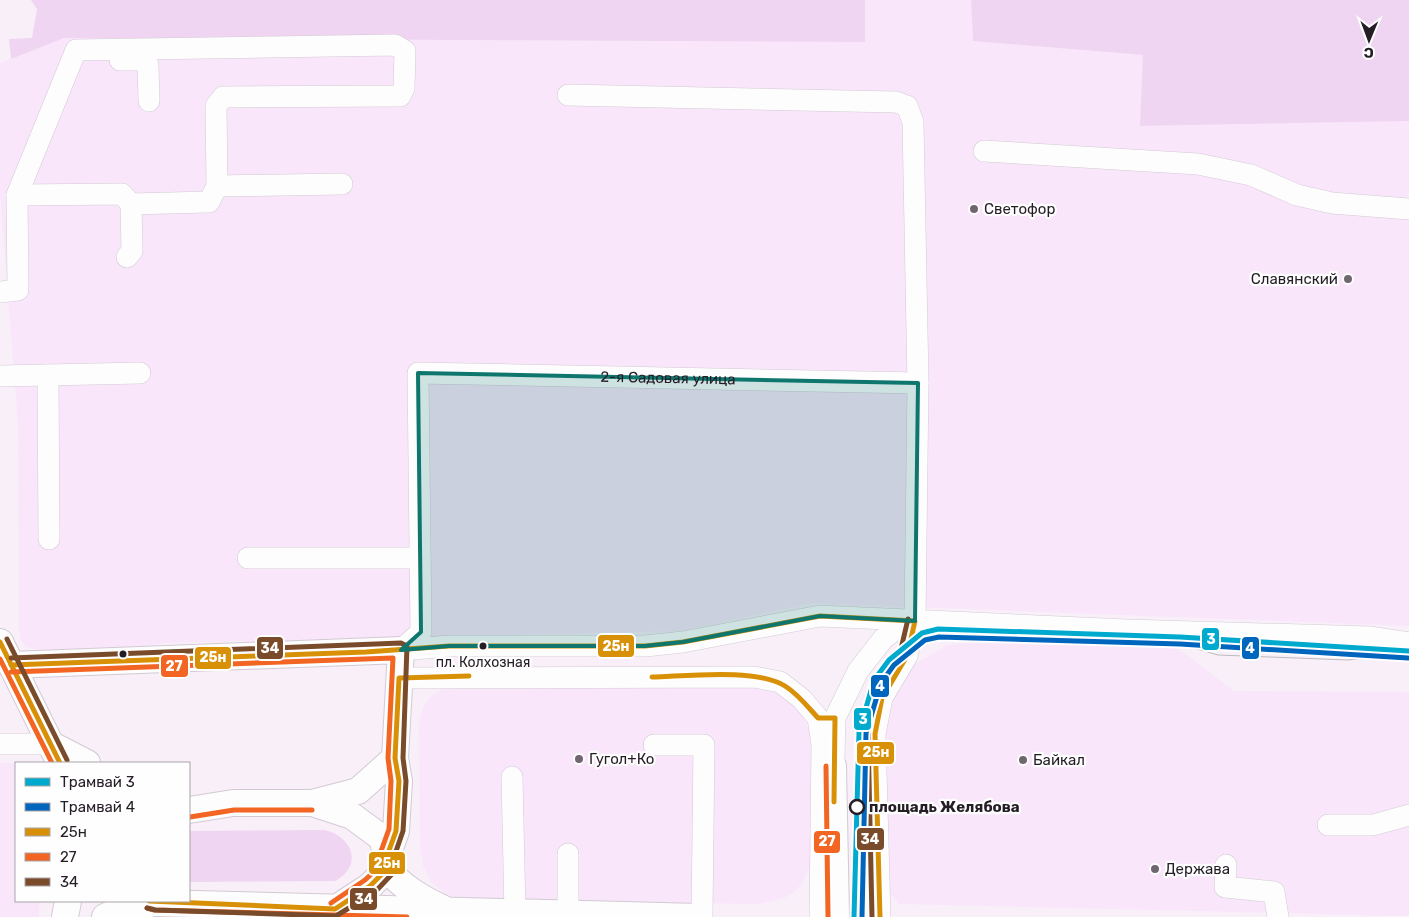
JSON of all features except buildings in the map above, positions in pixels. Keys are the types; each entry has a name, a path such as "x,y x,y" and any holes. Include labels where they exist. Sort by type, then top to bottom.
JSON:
{"main road":[{"path":"0,642 54,757 82,762"},
{"path":"11,665 401,650 395,758 399,781 396,831 387,862 370,886 335,909"},
{"path":"190,800 233,803 312,803 358,791 395,758"},
{"path":"834,766 836,917"},
{"path":"190,810 233,803"},
{"path":"312,803 352,816 382,838 387,862 397,881 412,892 450,911"},
{"path":"62,902 64,917"},
{"path":"64,917 68,902"},
{"path":"105,917 121,909 152,902 268,912 335,909 395,914 450,911 700,917"}],"street":[{"path":"0,292 18,290 17,195 76,50 395,45 405,51 404,88 400,96 223,97 216,106 217,186 210,202 131,204"},
{"path":"72,61 141,60 148,65 149,101"},
{"path":"568,95 896,102 907,106 913,122 918,383 915,621 907,656 882,698 875,734 880,917"},
{"path":"984,151 1198,164 1250,175 1297,195 1332,203 1409,209"},
{"path":"217,186 342,184"},
{"path":"17,195 122,194 131,204 132,251 127,257"},
{"path":"0,376 140,373"},
{"name":"2-я Садовая улица","path":"420,558 418,373 918,383"},
{"path":"48,375 49,539"},
{"path":"248,558 420,558 421,632 401,650"},
{"path":"401,650 449,646 645,646 683,642 820,616 1126,630 1371,637 1409,643"},
{"path":"820,917 822,745 827,718 869,655 883,639 896,629 915,621"},
{"path":"399,678 754,677 780,682 827,718 834,766"},
{"path":"0,744 54,757"},
{"path":"654,744 704,745 700,917"},
{"path":"512,777 515,913"},
{"path":"1328,825 1373,825 1409,815"},
{"path":"568,854 568,914"},
{"path":"1226,865 1225,887 1274,892 1278,917"}],"highlighted area":[{"path":"418,373 918,383 915,621 820,616 683,642 645,646 449,646 401,650 421,632"}],"shaded area":[{"path":"31,0 865,0 865,42 64,38 11,59 9,39 32,38 37,9"},
{"path":"865,0 971,0 973,41 1143,55 1141,126 1409,121 1409,626 811,603 679,631 166,643 111,650 44,651 26,647 21,640 19,630 18,424 0,193 0,63 64,38 865,42"},
{"path":"971,0 1409,0 1409,121 1140,126 1143,55 973,41"},
{"path":"985,641 1175,646 1234,691 1409,692 1409,916 899,904 888,892 884,736 886,716 900,681 915,664 947,645"},
{"path":"750,687 777,693 790,701 802,715 810,730 812,744 813,862 802,883 795,891 784,898 759,904 465,900 446,894 432,883 423,866 420,846 419,724 423,707 431,696 444,688"},
{"path":"0,763 15,763 15,902 39,902 39,917 0,917"},
{"path":"324,830 342,838 351,852 352,859 344,874 335,881 190,882 190,831"}],"tram line":[{"name":"3","path":"854,917 859,732 874,680 889,660 922,633 938,629 1180,637 1409,651"},
{"name":"4","path":"862,917 866,733 881,683 894,665 925,640 939,637 1180,644 1408,658"},
{"path":"1180,644 1218,655 1348,660 1386,655"}],"transit line":[{"name":"25н","path":"11,665 366,652 449,646 645,646 683,642 820,616 915,621 907,656 882,698 875,734 880,917"},
{"name":"34","path":"872,917 868,733 875,695 900,653 908,619"},
{"name":"34","path":"7,639 67,760"},
{"name":"25н","path":"0,642 60,762"},
{"name":"34","path":"11,658 401,643 407,646 403,758 406,781 403,831 394,857 392,874 375,892 336,916 155,910 147,908"},
{"name":"27","path":"11,672 393,658 388,758 391,781 389,829 380,854 380,866 365,880 331,903"},
{"name":"27","path":"0,659 52,762"},
{"name":"25н","path":"652,677 721,674 772,680 790,689 818,718 835,718 834,802"},
{"name":"25н","path":"172,902 335,909 370,886 387,869 387,856 396,831 399,781 395,758 399,678 469,676"},
{"name":"27","path":"826,766 828,917"},
{"name":"27","path":"190,817 234,810 312,810"},
{"name":"27","path":"147,908 155,910 407,917"}],"place":[{"name":"Светофор","path":"974,209"},
{"name":"Славянский","path":"1348,279"},
{"name":"пл. Колхозная","path":"483,646"},
{"name":"Гугол+Ко","path":"579,759"},
{"name":"Байкал","path":"1023,760"},
{"name":"площадь Желябова","path":"857,807"},
{"name":"Держава","path":"1155,869"}]}
